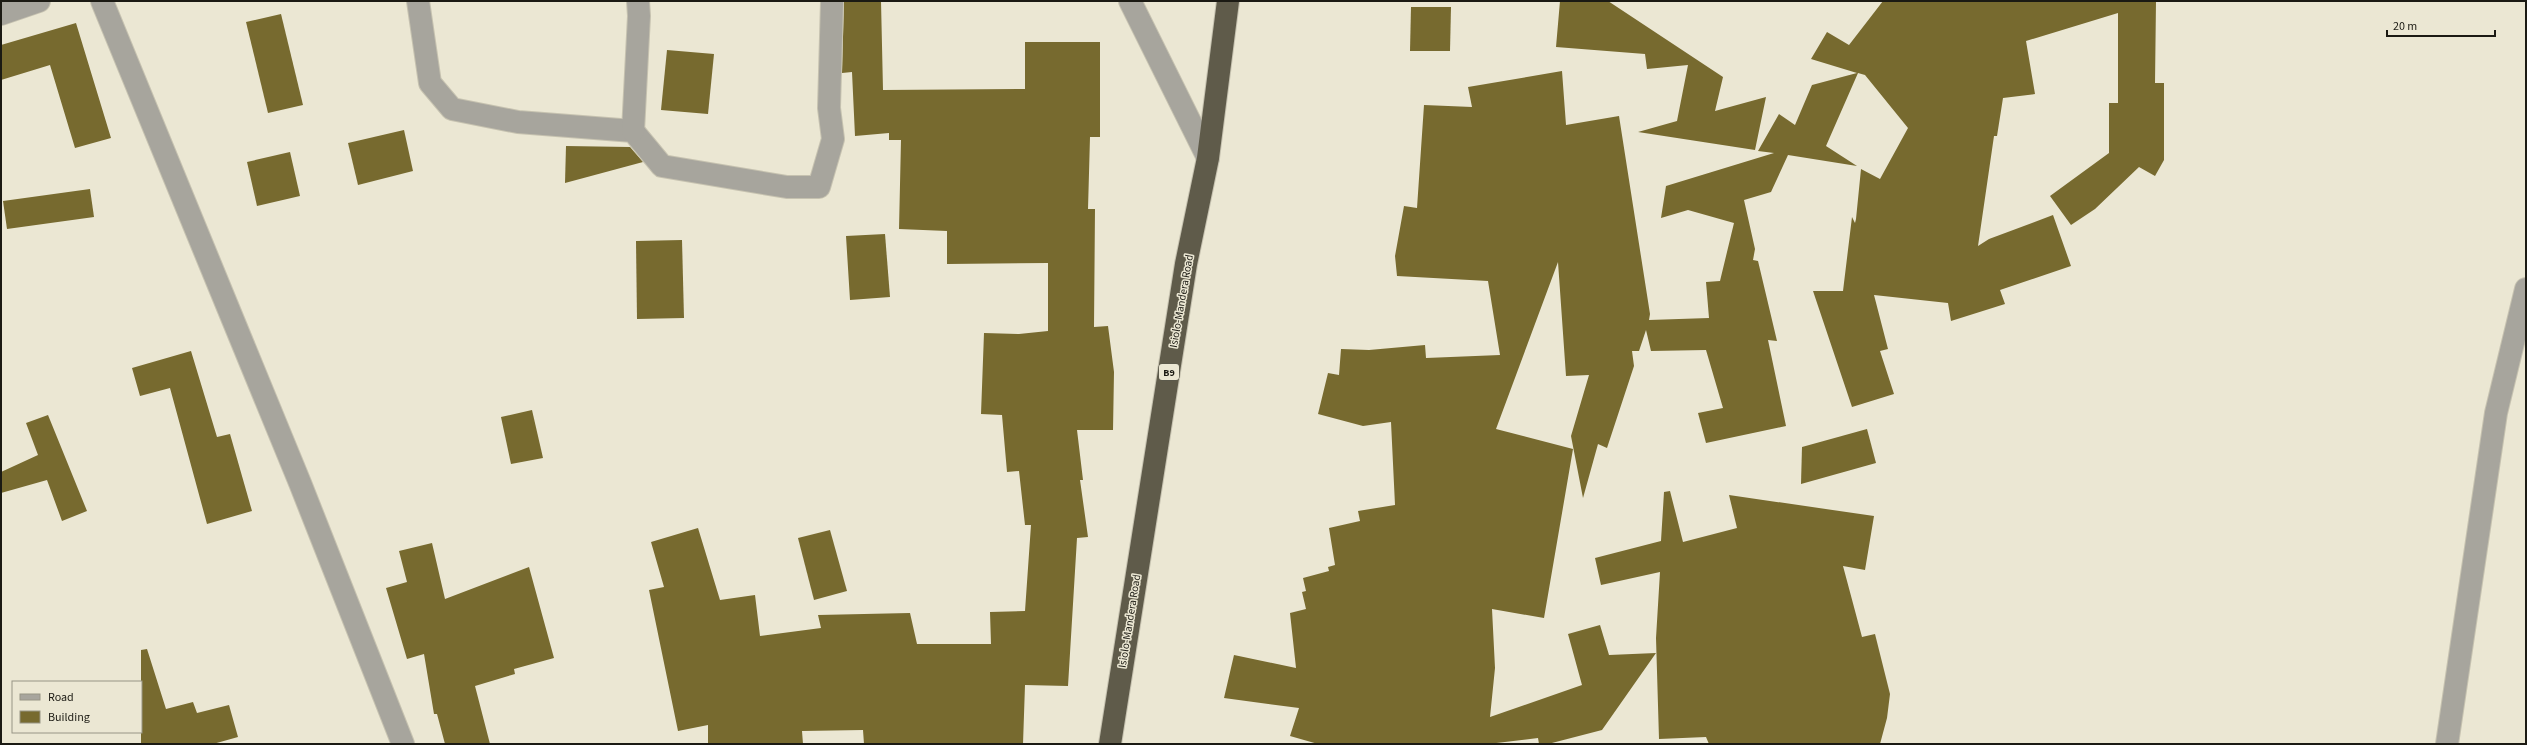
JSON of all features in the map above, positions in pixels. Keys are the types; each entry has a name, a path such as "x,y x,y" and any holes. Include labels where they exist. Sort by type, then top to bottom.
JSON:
{"highway":[{"name":"Isiolo-Mandera Road","path":"1110,744 1186,264 1208,158 1228,1"}],"street":[{"path":"1,14 39,1"},
{"path":"102,1 300,483 404,744"},
{"path":"418,1 430,83 452,109 518,122 633,131"},
{"path":"638,1 639,16 633,131 662,166 787,187 819,187 833,139 829,108 832,1"},
{"path":"1130,1 1208,158"},
{"path":"2447,744 2496,413 2526,289"}],"building":[{"path":"844,1 881,1 883,90 1025,89 1025,42 1100,42 1100,137 1090,137 1088,209 1095,209 1094,327 1108,326 1114,372 1113,430 1077,430 1083,480 1080,480 1088,537 1077,538 1068,686 1025,685 1023,744 864,744 863,730 802,731 803,744 708,744 708,725 678,731 649,590 664,587 651,542 698,528 720,600 755,595 760,636 821,628 818,615 910,613 917,644 991,644 990,612 1025,611 1031,525 1025,525 1019,471 1007,472 1002,415 981,414 984,333 1019,334 1048,331 1048,263 947,264 947,231 899,229 901,140 889,140 889,133 855,136 852,72 842,73"},
{"path":"1560,1 1608,1 1723,77 1715,111 1766,97 1755,150 1638,132 1677,121 1688,65 1647,69 1645,54 1556,47"},
{"path":"1883,1 2156,1 2155,83 2164,83 2164,160 2155,176 2139,167 2095,209 2071,225 2050,196 2109,153 2109,103 2118,103 2118,13 2026,41 2035,94 2003,98 1997,136 1994,136 1978,246 1989,239 2053,215 2071,266 2000,290 2005,304 1951,321 1948,303 1874,295 1888,349 1880,351 1894,394 1852,407 1813,291 1843,291 1852,217 1855,223 1856,219 1861,169 1880,179 1908,128 1865,75 1858,73 1826,146 1857,166 1788,155 1771,192 1744,200 1755,249 1753,260 1758,261 1777,341 1768,340 1786,426 1706,443 1698,413 1723,408 1706,350 1651,351 1646,330 1639,351 1632,351 1634,366 1607,448 1598,444 1583,498 1571,436 1589,375 1566,376 1558,262 1496,429 1573,449 1544,618 1492,609 1495,668 1490,717 1582,685 1568,634 1600,625 1609,655 1656,653 1602,730 1548,744 1539,744 1538,738 1488,744 1318,744 1290,736 1299,708 1224,698 1234,655 1296,668 1290,613 1306,609 1302,592 1306,591 1303,578 1329,571 1328,567 1335,565 1329,528 1360,521 1358,511 1395,505 1391,422 1363,426 1318,414 1328,373 1339,375 1341,349 1369,350 1425,345 1426,358 1500,355 1488,281 1397,276 1395,256 1404,206 1417,208 1424,105 1472,107 1468,87 1562,71 1566,125 1619,116 1650,314 1649,320 1709,318 1706,282 1720,281 1734,223 1688,210 1661,218 1666,186 1774,153 1758,151 1779,114 1795,125 1812,85 1857,73 1811,59 1827,32 1849,45"},
{"path":"1411,7 1451,7 1450,51 1410,51"},
{"path":"281,14 303,105 268,113 246,22"},
{"path":"76,23 111,138 75,148 50,65 1,80 1,45"},
{"path":"667,50 714,54 708,114 661,110"},
{"path":"404,130 413,171 358,185 348,143"},
{"path":"566,146 630,147 643,162 565,183"},
{"path":"290,152 300,196 257,206 247,162"},
{"path":"90,189 94,217 7,229 3,201"},
{"path":"885,234 890,297 850,300 846,236"},
{"path":"682,240 684,318 637,319 636,241"},
{"path":"191,351 217,437 230,434 252,511 207,524 170,388 140,396 132,368"},
{"path":"532,410 543,458 511,464 501,417"},
{"path":"48,415 87,511 62,521 47,480 1,493 1,472 38,455 26,423"},
{"path":"1867,429 1876,463 1801,484 1802,447"},
{"path":"1670,491 1683,542 1737,528 1729,495 1874,516 1865,570 1843,566 1862,637 1875,634 1890,694 1887,718 1880,744 1709,744 1706,737 1659,739 1656,638 1660,572 1601,585 1595,558 1661,541 1664,492"},
{"path":"830,530 847,591 814,600 798,538"},
{"path":"432,543 445,599 529,567 554,658 514,669 515,674 475,686 490,744 445,744 437,714 434,714 424,654 407,659 386,588 407,582 399,551"},
{"path":"147,649 166,709 193,702 197,713 229,705 238,737 213,744 141,744 141,650"}]}
